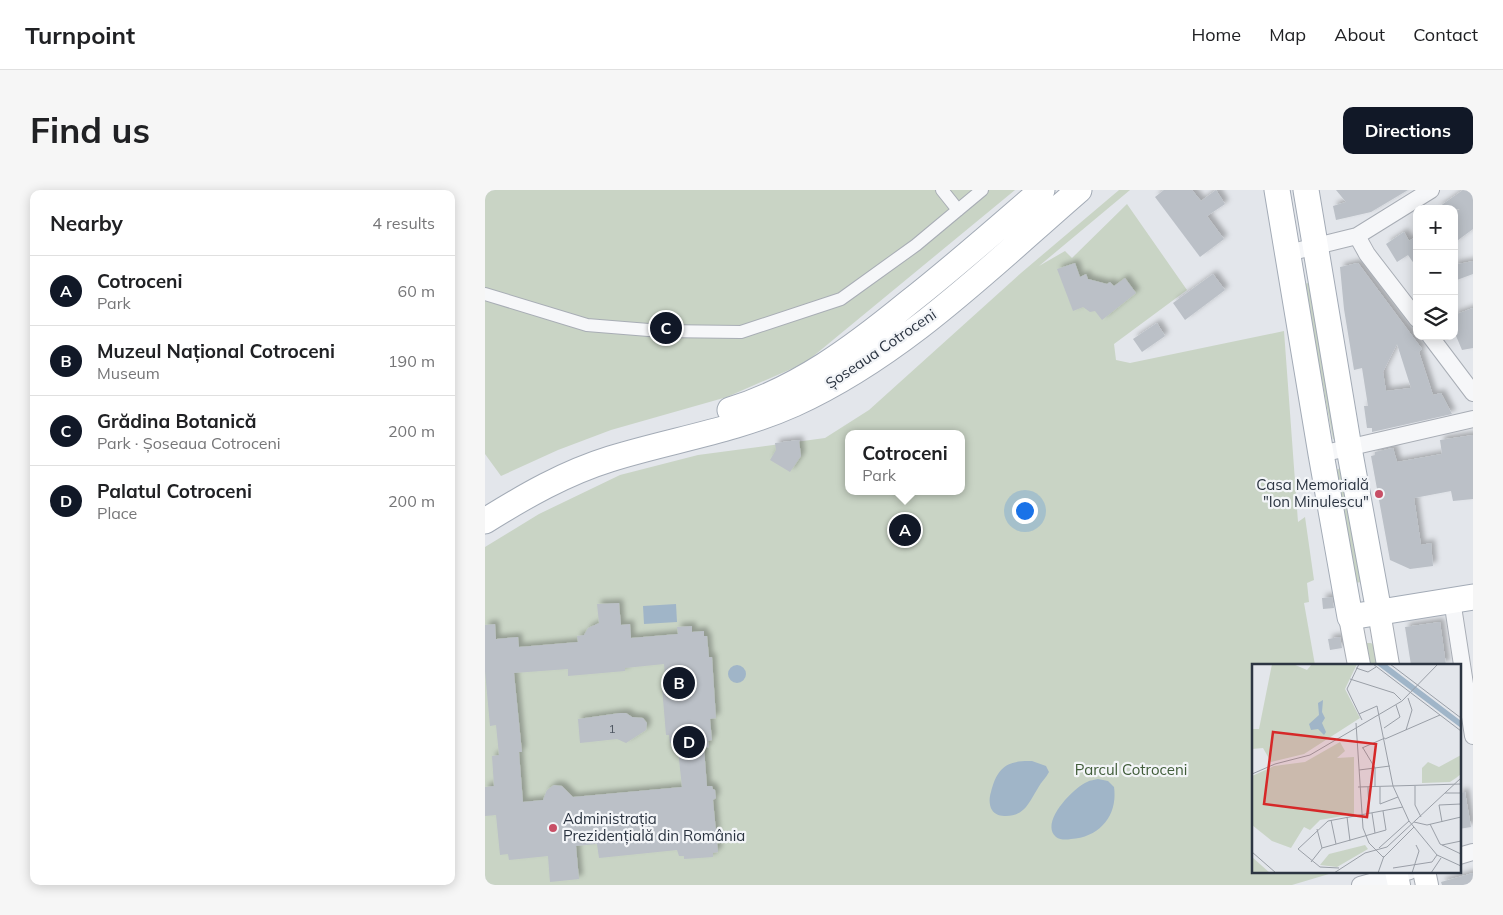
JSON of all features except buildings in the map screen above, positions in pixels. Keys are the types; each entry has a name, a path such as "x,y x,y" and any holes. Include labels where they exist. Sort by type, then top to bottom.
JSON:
{"main road":[{"name":"Șoseaua Cotroceni","path":"485,501 530,475 578,453 626,437 734,408 804,378 837,358 953,268 1042,190"},
{"name":"Șoseaua Cotroceni","path":"485,521 539,488 582,469 633,453 739,425 795,403 836,382 916,328 1079,190"},
{"path":"1277,190 1321,454 1359,664"},
{"path":"1306,190 1349,448 1388,664"},
{"path":"1351,617 1463,598"},
{"path":"1424,872 1427,885"}],"street":[{"path":"942,190 959,210"},
{"path":"485,294 587,325 661,331 741,332 841,299 917,244 982,190"},
{"path":"1288,253 1357,236 1431,190"},
{"path":"1357,236 1367,254 1413,314"},
{"path":"1433,340 1473,393"},
{"path":"1321,454 1473,419"},
{"path":"1463,598 1473,736"},
{"path":"1360,885 1400,876"}],"green space":[{"path":"485,190 1015,190 805,363 727,397 611,430 558,450 501,476 485,454"},
{"name":"Parcul Cotroceni","path":"1119,190 1130,190 1039,266 1065,251 1072,258 1127,204 1187,290 1114,344 1116,360 1130,363 1284,331 1298,522 1305,517 1314,580 1307,583 1309,602 1304,603 1315,664 1252,664 1252,872 1336,872 1292,885 485,885 485,547 539,514 620,475 698,455 825,438 869,410 1021,273"},
{"path":"1309,283 1337,441 1333,439 1322,380 1312,364 1302,284"},
{"path":"1341,468 1361,582 1355,583 1335,470"},
{"path":"1365,643 1371,643 1376,647 1379,664 1364,664"}],"water":[{"path":"676,604 677,622 644,624 643,606"},
{"path":"737,665 743,668 746,674 743,680 737,683 731,680 728,674 731,668"},
{"path":"1032,761 1046,766 1049,772 1029,803 1018,814 1002,816 995,813 990,806 990,797 993,784 1000,771 1004,767 1016,762"},
{"path":"1098,779 1108,781 1114,787 1113,807 1105,823 1091,834 1081,837 1065,840 1056,837 1052,831 1052,823 1060,806 1081,785"}],"place":[{"name":"Grădina Botanică","path":"666,328"},
{"name":"Casa Memorială \"Ion Minulescu\"","path":"1379,494"},
{"name":"Cotroceni","path":"905,530"},
{"name":"Muzeul Național Cotroceni","path":"679,683"},
{"name":"Palatul Cotroceni","path":"689,742"},
{"name":"Administrația Prezidențială din România","path":"553,828"}]}
